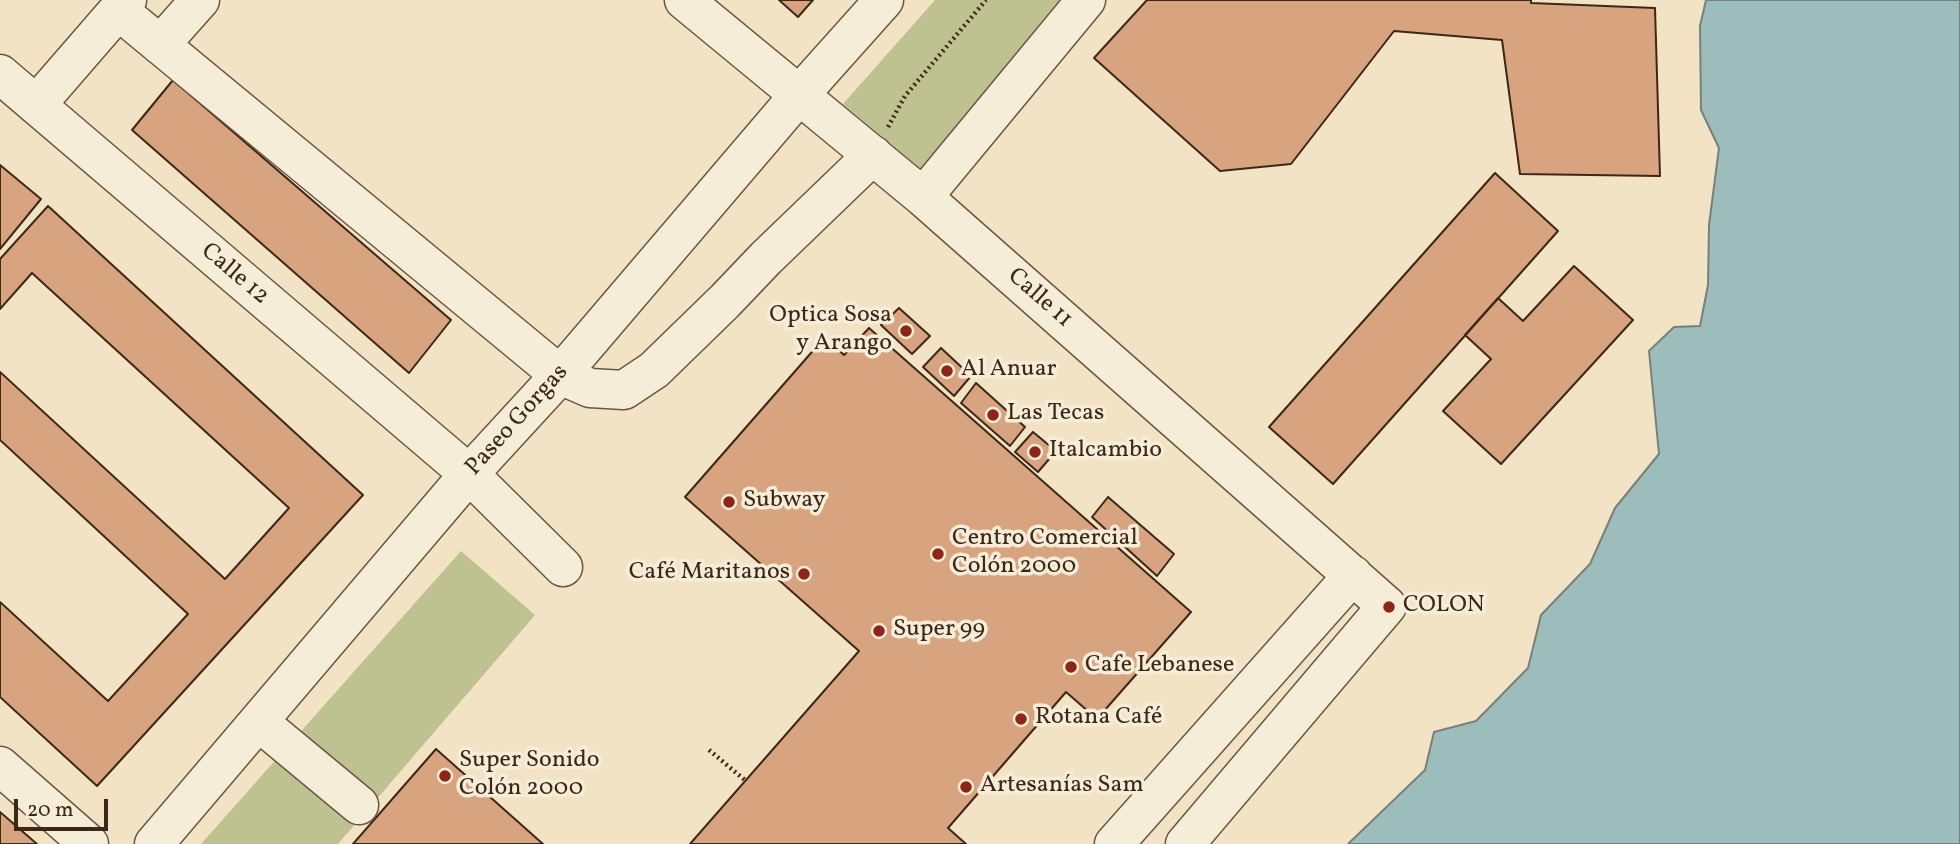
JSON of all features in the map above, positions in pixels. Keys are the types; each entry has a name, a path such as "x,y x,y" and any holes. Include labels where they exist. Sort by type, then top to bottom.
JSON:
{"street":[{"path":"160,45 200,0"},
{"name":"Calle 11","path":"684,0 923,197 1387,607 1185,844"},
{"name":"Paseo Gorgas","path":"154,844 469,474 560,375 800,94 884,0"},
{"path":"923,197 1086,0"},
{"path":"36,106 122,5 160,45 560,375 590,388 624,390 654,370 873,155"},
{"name":"Calle 12","path":"0,74 469,474 563,566"},
{"path":"1114,844 1353,575"},
{"path":"259,722 359,805"},
{"path":"0,766 89,844"}],"path":[{"path":"873,155 905,96 985,0"},
{"path":"709,750 746,781"}],"green space":[{"path":"935,0 1070,0 921,169 843,104"},
{"path":"461,551 535,615 338,844 201,844"}],"water":[{"path":"1706,0 1960,0 1960,844 1348,844 1425,770 1434,732 1476,721 1528,668 1541,615 1590,564 1615,508 1659,454 1649,351 1674,327 1700,326 1708,285 1709,225 1719,148 1701,110 1700,26"}],"building":[{"path":"779,0 813,0 798,17"},
{"path":"1147,0 1531,0 1531,3 1655,8 1660,176 1520,174 1502,40 1394,31 1291,164 1220,171 1094,58"},
{"path":"173,80 451,320 409,373 132,130"},
{"path":"0,165 41,199 0,249"},
{"path":"1495,173 1558,231 1333,484 1269,427"},
{"path":"48,206 363,495 97,786 0,697 0,602 108,701 188,614 0,440 0,372 225,579 289,508 32,273 0,309 0,259"},
{"path":"1574,266 1633,320 1501,464 1443,411 1491,359 1465,335 1498,298 1523,321"},
{"name":"Optica Sosa y Arango","path":"899,308 930,336 912,354 881,325"},
{"name":"Centro Comercial Colón 2000","path":"869,328 1191,612 1097,719 1066,692 948,828 966,844 690,844 859,651 685,497 825,337 844,355"},
{"name":"Al Anuar","path":"941,348 971,376 954,396 923,367"},
{"name":"Las Tecas","path":"976,383 1025,427 1010,446 961,403"},
{"name":"Italcambio","path":"1033,432 1056,451 1038,472 1015,452"},
{"path":"1108,497 1174,554 1157,576 1092,517"},
{"path":"436,749 543,844 353,844"},
{"path":"0,812 37,844 0,844"}],"place":[{"name":"Optica Sosa y Arango","path":"906,331"},
{"name":"Al Anuar","path":"947,371"},
{"name":"Las Tecas","path":"993,415"},
{"name":"Italcambio","path":"1035,452"},
{"name":"Subway","path":"729,502"},
{"name":"Centro Comercial Colón 2000","path":"938,554"},
{"name":"Café Maritanos","path":"804,574"},
{"name":"COLON","path":"1389,607"},
{"name":"Super 99","path":"879,631"},
{"name":"Cafe Lebanese","path":"1071,667"},
{"name":"Rotana Café","path":"1021,719"},
{"name":"Super Sonido Colón 2000","path":"445,776"},
{"name":"Artesanías Sam","path":"966,787"}]}
